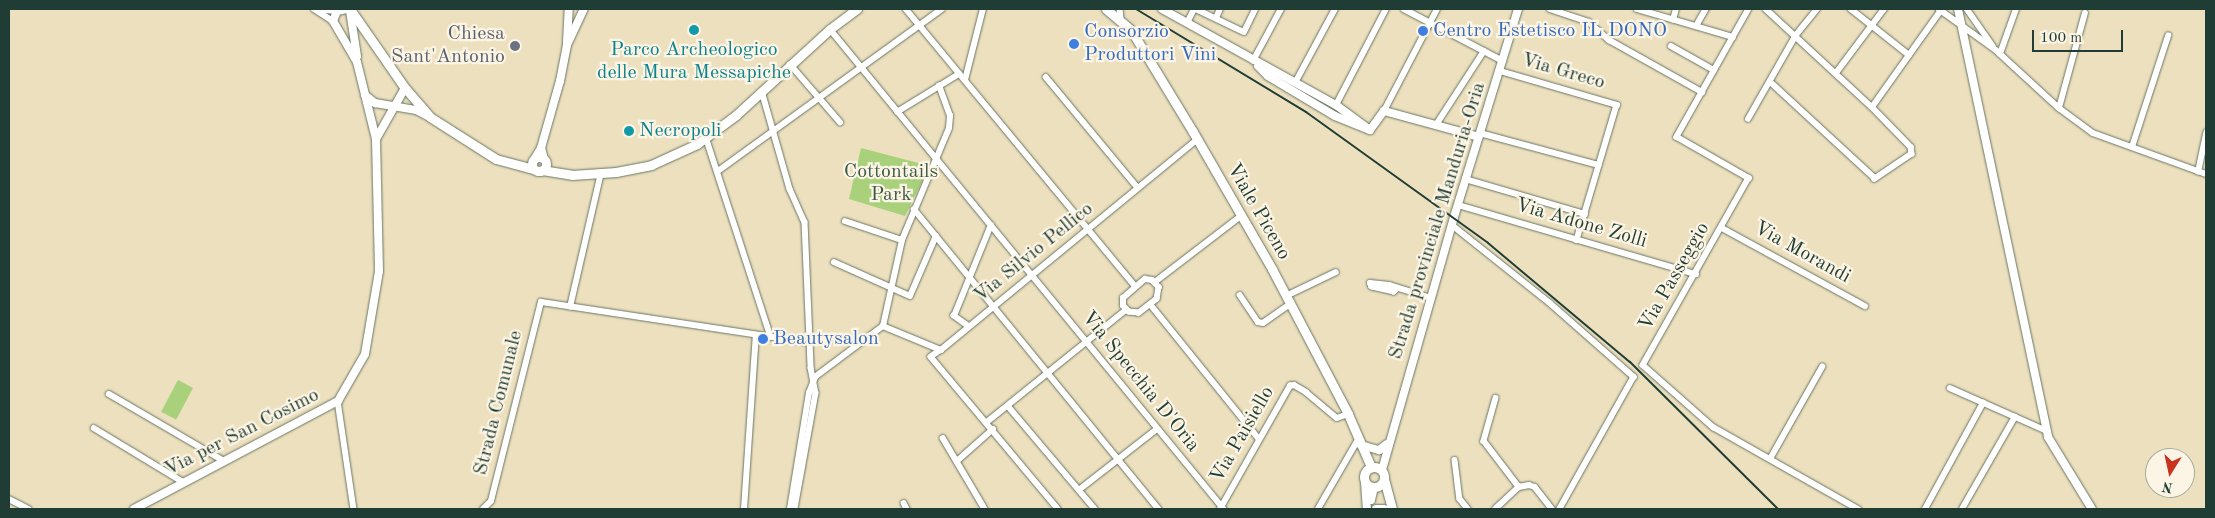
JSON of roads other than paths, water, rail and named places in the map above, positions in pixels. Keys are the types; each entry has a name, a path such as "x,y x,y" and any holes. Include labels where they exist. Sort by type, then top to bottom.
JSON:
{"main road":[{"path":"349,9 405,88 430,117 468,144 514,165 539,164 561,174 601,173 651,165 706,137 762,91 830,29 857,9"},
{"name":"Viale Piceno","path":"1106,9 1122,19 1147,55 1241,216 1348,414 1377,476 1389,508"},
{"name":"Viale Piceno","path":"1360,441 1365,478"},
{"path":"1365,478 1377,476"},
{"path":"1365,478 1377,476"}],"street":[{"path":"314,9 336,11 349,9 357,62"},
{"path":"314,9 333,21 357,62"},
{"path":"539,164 541,148 567,45 569,9"},
{"path":"567,45 584,9"},
{"path":"906,9 1136,286"},
{"path":"718,171 942,9"},
{"path":"965,80 983,9"},
{"path":"1120,9 1122,19"},
{"path":"1162,9 1253,61 1336,105 1370,130"},
{"path":"1187,23 1195,9 1244,32 1255,9"},
{"path":"1216,18 1220,9"},
{"path":"1253,61 1281,9"},
{"path":"1296,83 1335,9"},
{"path":"1336,105 1386,9"},
{"path":"1404,9 1503,61"},
{"path":"1370,130 1384,111 1437,9"},
{"name":"Strada provinciale Manduria-Oria","path":"1368,509 1465,179 1518,9"},
{"path":"1550,9 1588,22 1609,40 1702,92"},
{"path":"1637,9 1733,37"},
{"path":"1673,20 1676,9"},
{"path":"1696,26 1706,9"},
{"name":"Via Passeggio","path":"1749,9 1677,137 1749,178 1643,366 1713,427 1858,509"},
{"path":"1766,9 1872,106 1911,147 1912,154 1875,179 1771,83"},
{"path":"1748,119 1771,83 1796,35 1817,9"},
{"path":"1851,9 1909,55"},
{"path":"1836,73 1884,9"},
{"path":"1872,106 1941,9 1998,52 2059,108 2093,133 2206,174"},
{"path":"1958,9 2047,431 2092,509"},
{"path":"1967,9 1998,52"},
{"path":"1998,52 2016,9"},
{"path":"333,21 336,11"},
{"path":"2059,108 2085,13"},
{"name":"Via Specchia D'Oria","path":"830,29 1221,508"},
{"path":"2132,147 2168,36"},
{"path":"1671,46 1714,70"},
{"path":"1436,125 1484,51"},
{"path":"1253,61 1268,76 1335,116 1370,130"},
{"name":"Via per San Cosimo","path":"134,509 224,460 338,402 365,354 379,271 376,139 357,62"},
{"path":"790,64 840,122"},
{"name":"Via Greco","path":"1500,71 1617,105 1599,165"},
{"path":"898,112 959,74"},
{"path":"1046,77 1138,188"},
{"path":"790,509 809,393 815,378 883,326 902,240 937,160 951,122 939,86"},
{"path":"376,139 405,88"},
{"path":"762,91 790,189 805,222 812,343 811,368 815,378 813,416 795,509"},
{"path":"365,95 375,103 416,110 430,117"},
{"path":"1384,111 1599,165 1577,240"},
{"path":"2198,172 2206,133"},
{"path":"706,137 771,337"},
{"name":"Via Silvio Pellico","path":"942,350 1197,140"},
{"path":"601,173 570,306 812,343"},
{"path":"1465,179 1585,214"},
{"name":"Via Adone Zolli","path":"1458,205 1696,274"},
{"path":"914,209 1159,509"},
{"path":"1155,282 1241,216"},
{"path":"845,222 902,240"},
{"path":"969,328 954,316 991,225"},
{"path":"1452,226 1550,303 1634,377 1560,509"},
{"name":"Via Morandi","path":"1722,228 1865,306"},
{"path":"834,262 892,286 910,296 936,236"},
{"path":"1240,295 1258,322 1263,323 1288,300 1336,272"},
{"path":"1145,279 1155,282 1160,293 1151,305 1139,313 1126,310 1123,298 1145,279"},
{"path":"1397,289 1430,298"},
{"name":"Strada Comunale","path":"483,509 491,500 541,302 570,306"},
{"path":"1151,305 1259,439"},
{"path":"987,422 1126,310"},
{"path":"883,326 942,350"},
{"path":"744,509 756,335"},
{"path":"942,350 931,357 993,429 1057,509"},
{"path":"1770,459 1822,367"},
{"name":"Via Paisiello","path":"1221,508 1259,439 1294,385 1337,418 1348,414"},
{"path":"1950,388 2047,431"},
{"path":"109,394 224,460"},
{"path":"1496,398 1484,441 1519,487"},
{"path":"338,402 354,509"},
{"path":"1925,509 1983,403"},
{"path":"1008,406 1095,509"},
{"path":"1962,509 2015,417"},
{"path":"94,428 183,482"},
{"path":"1079,490 1157,428"},
{"path":"957,461 993,429"},
{"path":"943,438 985,509"},
{"path":"1318,509 1360,441 1379,450 1388,442"},
{"path":"1455,460 1460,499 1468,509"},
{"path":"1365,478 1368,509"},
{"path":"1495,509 1519,487 1536,487 1552,509"},
{"path":"9,499 29,509"},
{"path":"1376,509 1389,508"}],"railway":[{"path":"1136,9 1306,112 1488,243 1630,362 1778,509"}],"place":[{"name":"Parco Archeologico delle Mura Messapiche","path":"694,30"},
{"name":"Centro Estetisco IL DONO","path":"1423,31"},
{"name":"Consorzio Produttori Vini","path":"1074,44"},
{"name":"Chiesa Sant'Antonio","path":"515,46"},
{"name":"Necropoli","path":"629,131"},
{"name":"Beautysalon","path":"763,339"}],"park label":[{"name":"Cottontails Park","path":"891,184"}]}
